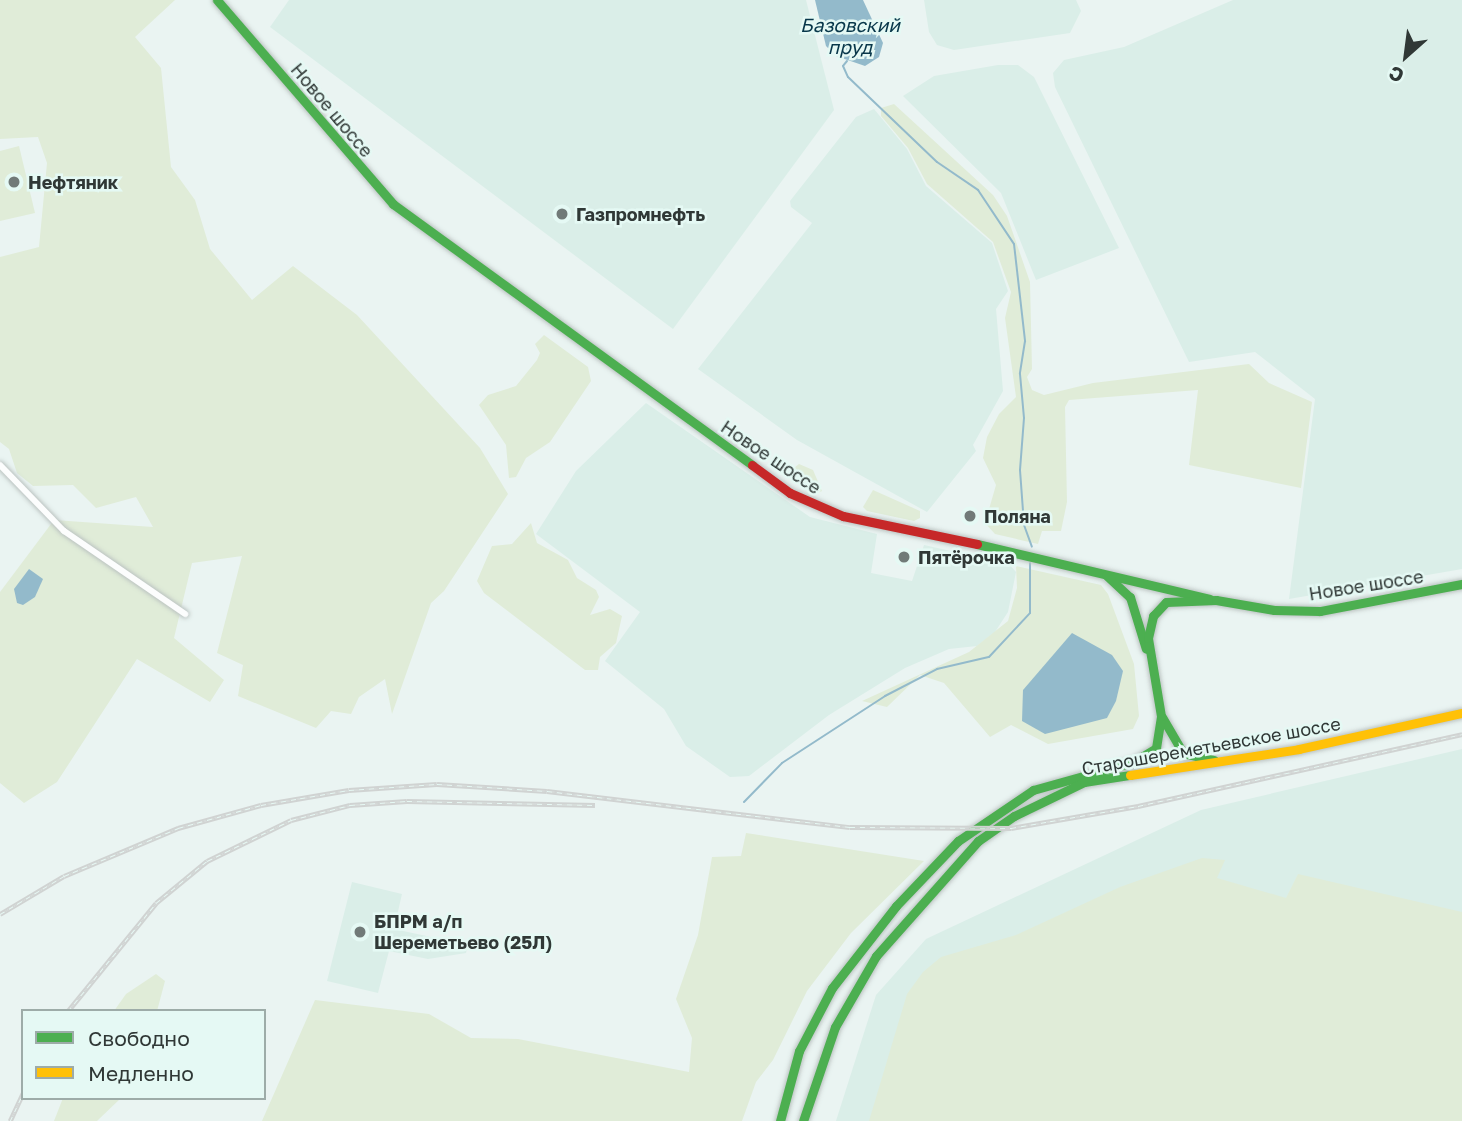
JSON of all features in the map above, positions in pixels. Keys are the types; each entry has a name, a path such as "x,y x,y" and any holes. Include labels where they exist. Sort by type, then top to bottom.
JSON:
{"main road":[{"name":"Новое шоссе","path":"217,0 393,204 790,493 843,516 1092,568 1216,600 1274,610 1320,611 1462,584"},
{"path":"1092,568 1114,579 1130,597 1147,653 1161,716 1183,753 1222,760"},
{"path":"1147,653 1153,616 1166,602 1216,600"},
{"name":"Старошереметьевское шоссе","path":"803,1121 835,1027 858,982 926,894 978,841 1030,806 1084,782 1299,749 1462,713"},
{"name":"Старошереметьевское шоссе","path":"780,1121 799,1051 821,1006 896,906 945,854 986,818 1033,790 1133,762 1156,748 1161,735 1161,716"}],"street":[{"path":"0,465 64,531 186,614"}],"shaded area":[{"path":"289,0 806,0 834,110 673,329 270,27"},
{"path":"924,0 1076,0 1081,11 1070,33 954,50 937,45 929,32"},
{"path":"1233,0 1462,0 1462,569 1289,599 1315,399 1255,352 1189,362 1055,87 1053,73 1064,60 1124,47"},
{"path":"998,65 1018,65 1034,77 1119,248 1036,280 1001,193 903,96 934,76"},
{"path":"874,109 907,149 926,186 992,243 1008,291 996,309 1003,391 973,445 976,451 927,512 797,440 698,369 812,223 791,207 790,201 856,117"},
{"path":"646,403 810,517 877,534 871,573 912,581 924,545 1009,564 1016,572 1008,612 995,632 977,646 949,649 905,668 829,715 749,776 730,777 686,746 664,709 605,661 640,612 536,534 576,471"},
{"path":"1462,749 1462,1121 836,1121 876,995 926,939 1201,810"},
{"path":"352,882 402,894 394,929 468,945 466,953 428,959 389,951 378,993 327,981"}],"green space":[{"path":"0,0 175,0 135,37 161,68 171,167 195,200 210,249 252,300 293,266 357,315 480,448 508,494 444,591 431,603 392,714 385,679 359,697 351,714 331,711 316,728 238,696 243,665 217,653 242,556 192,563 174,638 224,680 210,702 137,659 57,782 24,803 0,783 0,592 54,520 153,527 136,497 96,508 73,485 33,486 17,473 9,449 0,442 0,257 39,247 47,163 38,137 0,139"},
{"path":"894,104 993,195 1007,216 1030,282 1032,369 1027,377 1032,390 1044,395 1093,383 1249,364 1269,383 1312,402 1301,488 1189,465 1198,390 1069,400 1065,407 1067,502 1061,531 1042,531 1038,544 995,534 985,523 996,485 983,458 987,437 999,414 1016,397 1005,318 1011,292 993,242 927,184 908,148 881,116 881,108"},
{"name":"Нефтяник","path":"19,146 35,213 0,221 0,151"},
{"path":"544,335 588,367 591,381 550,442 526,458 516,477 509,478 506,445 479,405 488,395 516,386 537,360 540,353 535,344"},
{"path":"799,464 813,470 822,491 818,493 795,482 794,468"},
{"path":"873,490 920,511 920,518 914,521 867,511 863,507"},
{"path":"531,523 537,543 568,560 577,578 596,590 599,597 590,615 610,609 622,616 616,643 600,657 598,670 585,670 484,593 477,581 492,546 512,544"},
{"path":"1016,566 1101,585 1108,594 1134,664 1139,716 1133,729 1048,744 1011,725 990,737 944,683 920,675 887,707 862,701 969,652 1008,621 1017,588"},
{"path":"746,833 924,861 851,933 807,991 773,1060 756,1082 742,1121 262,1121 315,1000 429,1014 471,1038 518,1039 689,1072 692,1038 676,999 698,935 712,857 741,856"},
{"path":"1202,858 1225,860 1217,878 1286,898 1298,874 1462,912 1462,1121 869,1121 907,994 923,972 941,957 1016,935 1120,887"},
{"path":"156,974 165,981 158,1009 115,1009 126,994"},
{"path":"62,1100 119,1100 97,1121 54,1121"}],"water":[{"name":"Базовский пруд","path":"815,0 863,0 883,43 879,57 865,66 836,56 826,46"},
{"path":"29,569 43,579 35,597 23,605 17,603 14,589"},
{"path":"1072,633 1112,655 1123,671 1116,701 1107,718 1045,734 1022,721 1023,690"}],"waterway":[{"path":"847,61 843,66 848,77 937,162 978,190 1014,244 1025,341 1020,374 1024,418 1020,470 1024,525 1032,547"},
{"path":"744,802 782,763 885,696 937,669 989,657 1030,613 1030,563"}],"railway":[{"path":"0,914 64,876 178,828 261,805 349,790 437,784 547,791 850,827 1011,828 1138,806 1462,734"},
{"path":"70,1009 156,903 207,861 291,820 350,805 407,801 595,805"},
{"path":"10,1121 21,1097"}],"traffic: fast":[{"path":"217,0 393,204 752,465"},
{"path":"977,544 1210,599"},
{"path":"1106,575 1130,597 1146,649"},
{"path":"780,1121 799,1051 832,988 896,906 958,841 1033,790 1133,762 1156,748 1161,716 1148,638 1153,616 1166,602 1216,600 1274,610 1320,611 1462,584"},
{"path":"1162,717 1183,753 1214,760"},
{"path":"803,1121 835,1027 876,956 978,841 1014,816 1084,782 1130,775"}],"traffic: slow":[{"path":"1130,775 1299,749 1462,713"}],"traffic: jam":[{"path":"752,465 790,493 843,516 977,544"}],"place":[{"name":"Нефтяник","path":"14,182"},
{"name":"Газпромнефть","path":"562,214"},
{"name":"Поляна","path":"970,516"},
{"name":"Пятёрочка","path":"904,557"},
{"name":"БПРМ а/п Шереметьево (25Л)","path":"360,932"}]}
